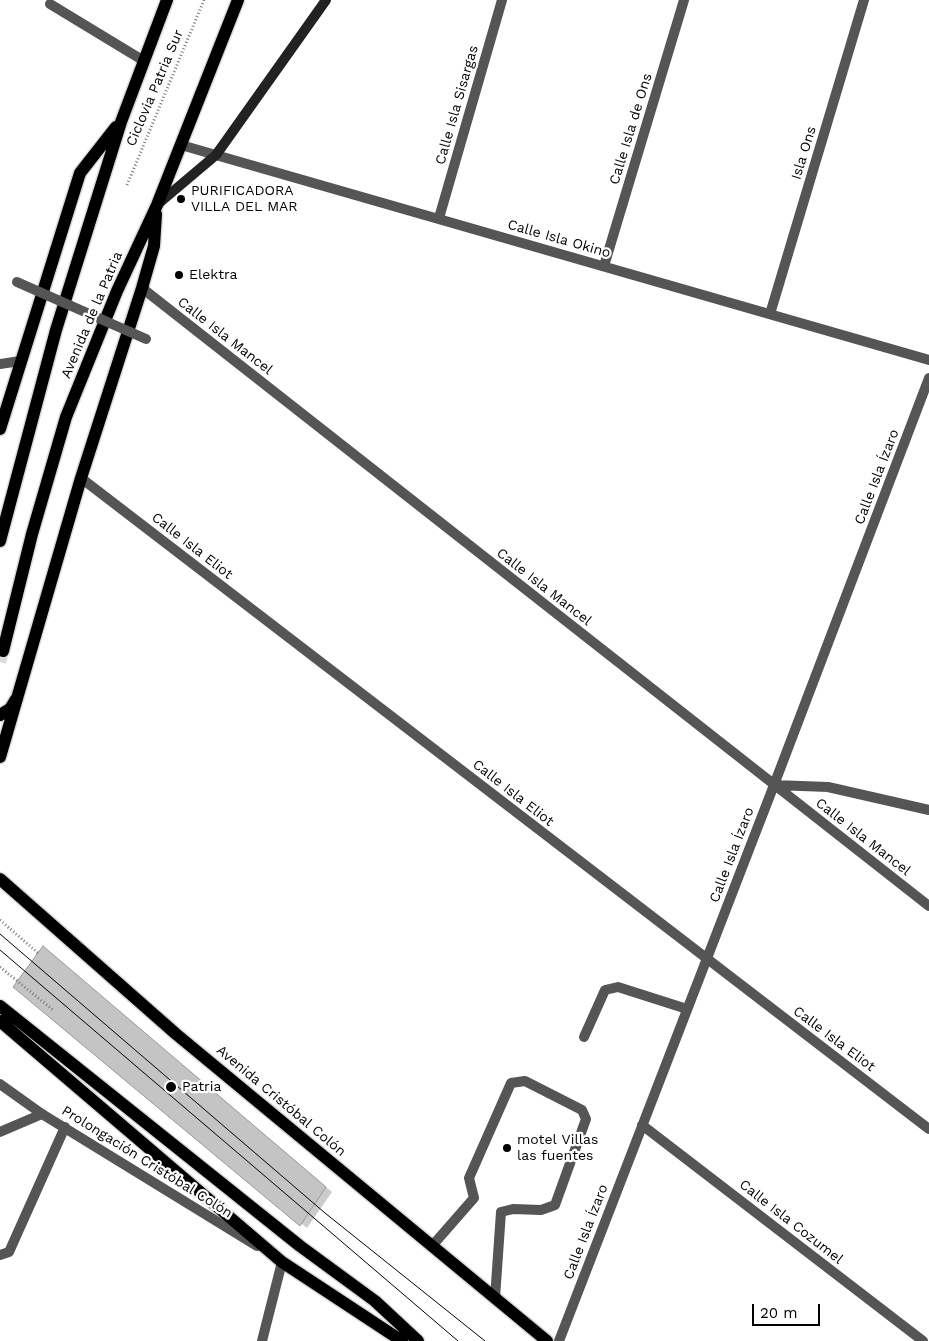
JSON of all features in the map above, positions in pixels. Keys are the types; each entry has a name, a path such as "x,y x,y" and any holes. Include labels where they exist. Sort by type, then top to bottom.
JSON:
{"main road":[{"name":"Avenida de la Patria","path":"0,541 56,330 121,122 167,0"},
{"name":"Avenida de la Patria","path":"3,651 32,534 66,417 117,292 157,205 238,0"},
{"path":"0,429 80,173 121,122"},
{"path":"0,757 81,478 154,246 157,205"},
{"path":"0,715 10,708 19,695"},
{"name":"Avenida Cristóbal Colón","path":"0,879 176,1034 547,1341"},
{"path":"0,1006 300,1246 375,1301 418,1341"},
{"path":"0,1021 282,1262 402,1341"}],"street":[{"path":"157,205 216,155 326,0"},
{"name":"Calle Isla Sisargas","path":"439,218 502,0"},
{"name":"Calle Isla de Ons","path":"604,266 684,0"},
{"name":"Isla Ons","path":"770,314 864,0"},
{"path":"50,4 144,61"},
{"name":"Calle Isla Okino","path":"181,145 929,360"},
{"path":"17,282 146,339"},
{"name":"Calle Isla Mancel","path":"142,288 929,906"},
{"path":"0,364 20,362"},
{"name":"Calle Isla Ízaro","path":"559,1341 929,378"},
{"name":"Calle Isla Eliot","path":"81,478 929,1129"},
{"path":"774,785 828,787 929,810"},
{"path":"584,1037 604,990 618,986 687,1009"},
{"path":"432,1246 474,1198 469,1178 511,1083 524,1081 582,1110 586,1119 555,1205 541,1210 513,1209 501,1212 495,1298"},
{"name":"Prolongación Cristóbal Colón","path":"0,1084 42,1114 282,1262"},
{"path":"0,1132 42,1114"},
{"name":"Calle Isla Cozumel","path":"642,1125 923,1341"},
{"path":"0,1255 9,1252 65,1127"},
{"path":"262,1341 282,1262"}],"path":[{"name":"Ciclovia Patria Sur","path":"127,185 204,0"},
{"path":"0,920 38,953"},
{"path":"0,968 53,1010"}],"building":[{"name":"Patria","path":"43,946 326,1187 300,1226 13,987"}],"tunnel":[{"path":"0,662 3,651"}],"tram line":[{"path":"0,934 325,1213 485,1341"},
{"path":"0,950 458,1341"}],"place":[{"name":"PURIFICADORA VILLA DEL MAR","path":"181,199"},
{"name":"Elektra","path":"179,275"},
{"name":"Patria","path":"171,1087"},
{"name":"motel Villas las fuentes","path":"507,1148"}]}
